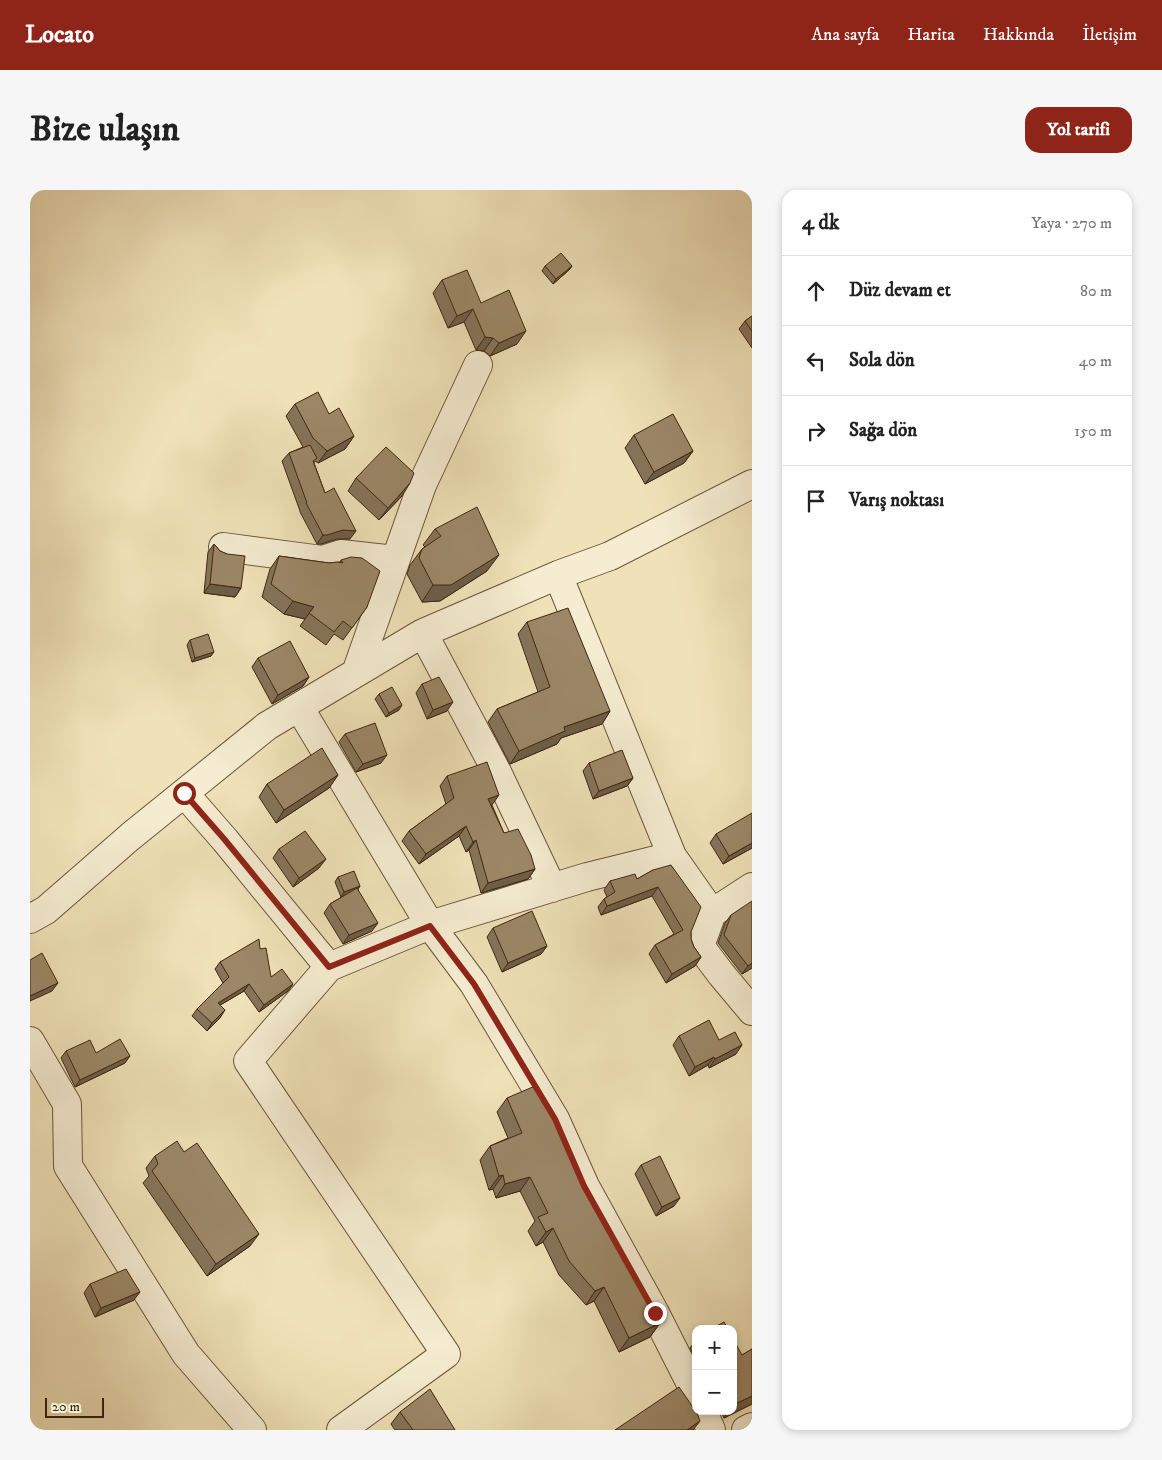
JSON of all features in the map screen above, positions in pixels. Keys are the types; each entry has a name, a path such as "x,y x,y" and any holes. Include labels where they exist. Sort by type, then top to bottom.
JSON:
{"street":[{"path":"356,673 422,485 478,365"},
{"path":"30,919 46,910 131,836 267,726 423,633 558,575 610,556 752,484"},
{"path":"223,547 322,560 341,554 395,560"},
{"path":"558,575 672,856 712,913"},
{"path":"423,633 497,772 552,888"},
{"path":"299,707 430,926 474,984 555,1119 584,1186 655,1313 692,1386"},
{"path":"184,793 329,967"},
{"path":"341,1430 446,1354 248,1061 329,967 430,926 587,877 672,856"},
{"path":"750,1003 700,946 712,913 752,887"},
{"path":"30,1041 67,1104 68,1166 186,1354 252,1430"},
{"path":"705,1415 711,1430"},
{"path":"746,1430 752,1427"}],"building":[{"path":"561,253 572,266 556,279 545,266"},
{"path":"467,270 481,303 509,290 526,331 499,343 493,338 485,337 473,309 457,316 442,280"},
{"path":"752,316 752,331 745,321"},
{"path":"318,392 329,414 339,408 354,436 327,451 313,438 295,404"},
{"path":"673,414 693,451 654,472 634,435"},
{"path":"310,445 317,458 313,461 325,493 334,488 356,531 343,530 323,535 306,503 289,453"},
{"path":"386,447 414,473 410,483 388,508 356,478"},
{"path":"477,507 499,555 451,585 433,585 419,558 422,549 441,536 435,529"},
{"path":"214,544 220,551 227,554 245,556 241,588 210,584"},
{"path":"279,556 329,563 343,563 341,560 351,557 362,558 380,571 367,607 352,628 343,621 334,632 309,613 314,607 293,601 271,584"},
{"path":"568,608 610,711 564,727 565,731 519,751 497,709 550,687 527,622"},
{"path":"208,634 214,652 195,658 190,640"},
{"path":"290,641 309,677 278,695 258,658"},
{"path":"439,677 453,702 433,710 422,684"},
{"path":"392,687 402,705 389,713 379,694"},
{"path":"375,723 387,755 363,764 345,734"},
{"path":"322,748 338,775 284,810 267,784"},
{"path":"622,750 633,778 599,791 589,763"},
{"path":"487,762 499,795 488,799 504,833 518,829 531,855 535,869 488,883 476,840 473,842 466,826 426,854 409,831 454,798 447,776"},
{"path":"752,813 752,843 729,856 716,834"},
{"path":"305,831 326,859 299,878 279,849"},
{"path":"671,865 701,907 691,932 691,939 701,957 672,974 655,945 683,930 658,887 607,906 604,899 615,892 610,881 635,874 637,879 653,870"},
{"path":"354,871 360,886 344,892 338,877"},
{"path":"357,888 378,923 349,935 330,904"},
{"path":"752,901 752,963 748,966 724,935 731,915"},
{"path":"532,911 547,946 508,963 493,928"},
{"path":"259,939 260,949 266,948 271,977 282,969 293,984 264,1005 249,984 218,1003 225,1010 212,1023 197,1009 229,977 220,962"},
{"path":"42,953 58,983 30,996 30,960"},
{"path":"709,1020 719,1040 735,1032 742,1045 695,1067 679,1036"},
{"path":"120,1039 130,1056 80,1080 66,1051 90,1040 96,1053"},
{"path":"535,1086 551,1112 581,1179 660,1323 629,1338 604,1287 595,1291 569,1261 553,1228 546,1232 538,1217 548,1213 530,1177 505,1184 503,1175 499,1176 490,1146 522,1133 507,1098"},
{"path":"177,1141 184,1152 197,1143 259,1234 216,1264 152,1171 158,1164 155,1156"},
{"path":"660,1156 680,1198 662,1207 641,1165"},
{"path":"126,1269 140,1292 101,1308 90,1284"},
{"path":"737,1346 742,1355 752,1349 752,1396 737,1403"},
{"path":"679,1387 692,1406 692,1415 698,1415 700,1421 687,1430 615,1430"},
{"path":"430,1389 455,1430 413,1430 400,1412"}],"route":[{"path":"184,793 329,967 430,926 474,984 555,1119 584,1186 655,1313"}]}
